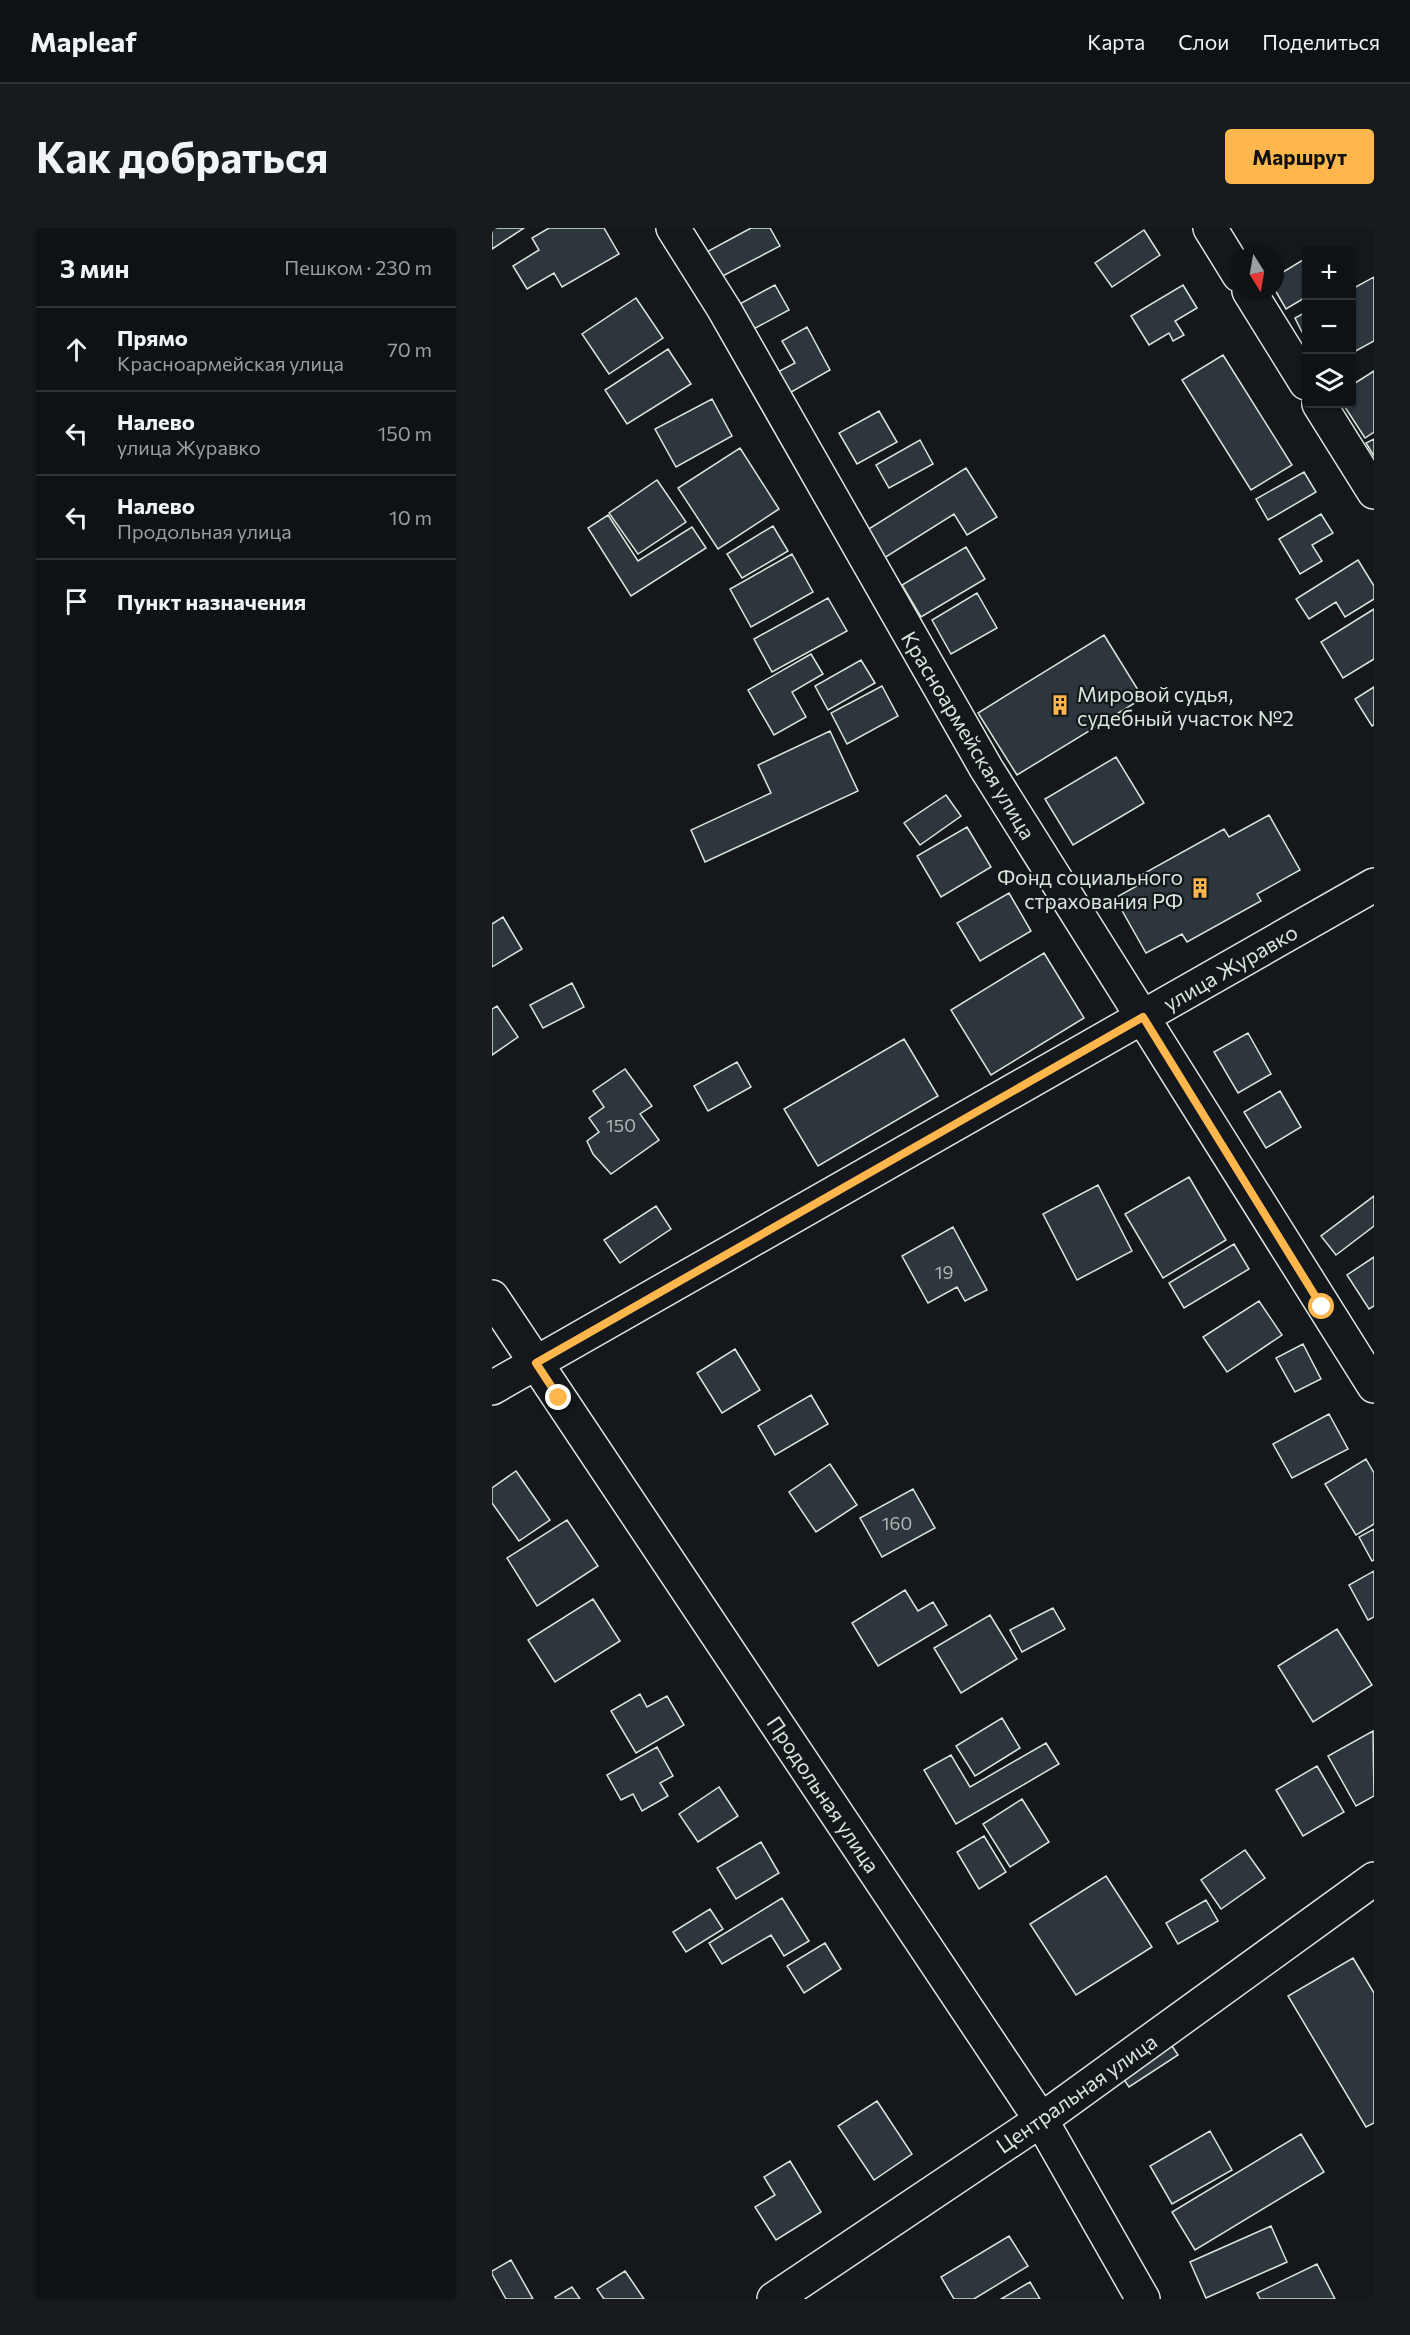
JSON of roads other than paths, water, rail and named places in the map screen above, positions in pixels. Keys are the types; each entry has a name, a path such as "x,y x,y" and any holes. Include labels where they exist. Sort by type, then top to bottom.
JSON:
{"street":[{"name":"Красноармейская улица","path":"673,228 724,309 986,768 1374,1386"},
{"path":"1210,228 1230,260"},
{"path":"1255,300 1302,377"},
{"path":"1322,408 1374,492"},
{"name":"улица Журавко","path":"492,1388 1374,885"},
{"name":"Продольная улица","path":"492,1297 1041,2120 1143,2299"},
{"name":"Центральная улица","path":"774,2299 1041,2120 1374,1879"}],"place":[{"name":"Мировой судья, судебный участок №2","path":"1060,705"},
{"name":"Фонд социального страхования РФ","path":"1200,888"}]}
